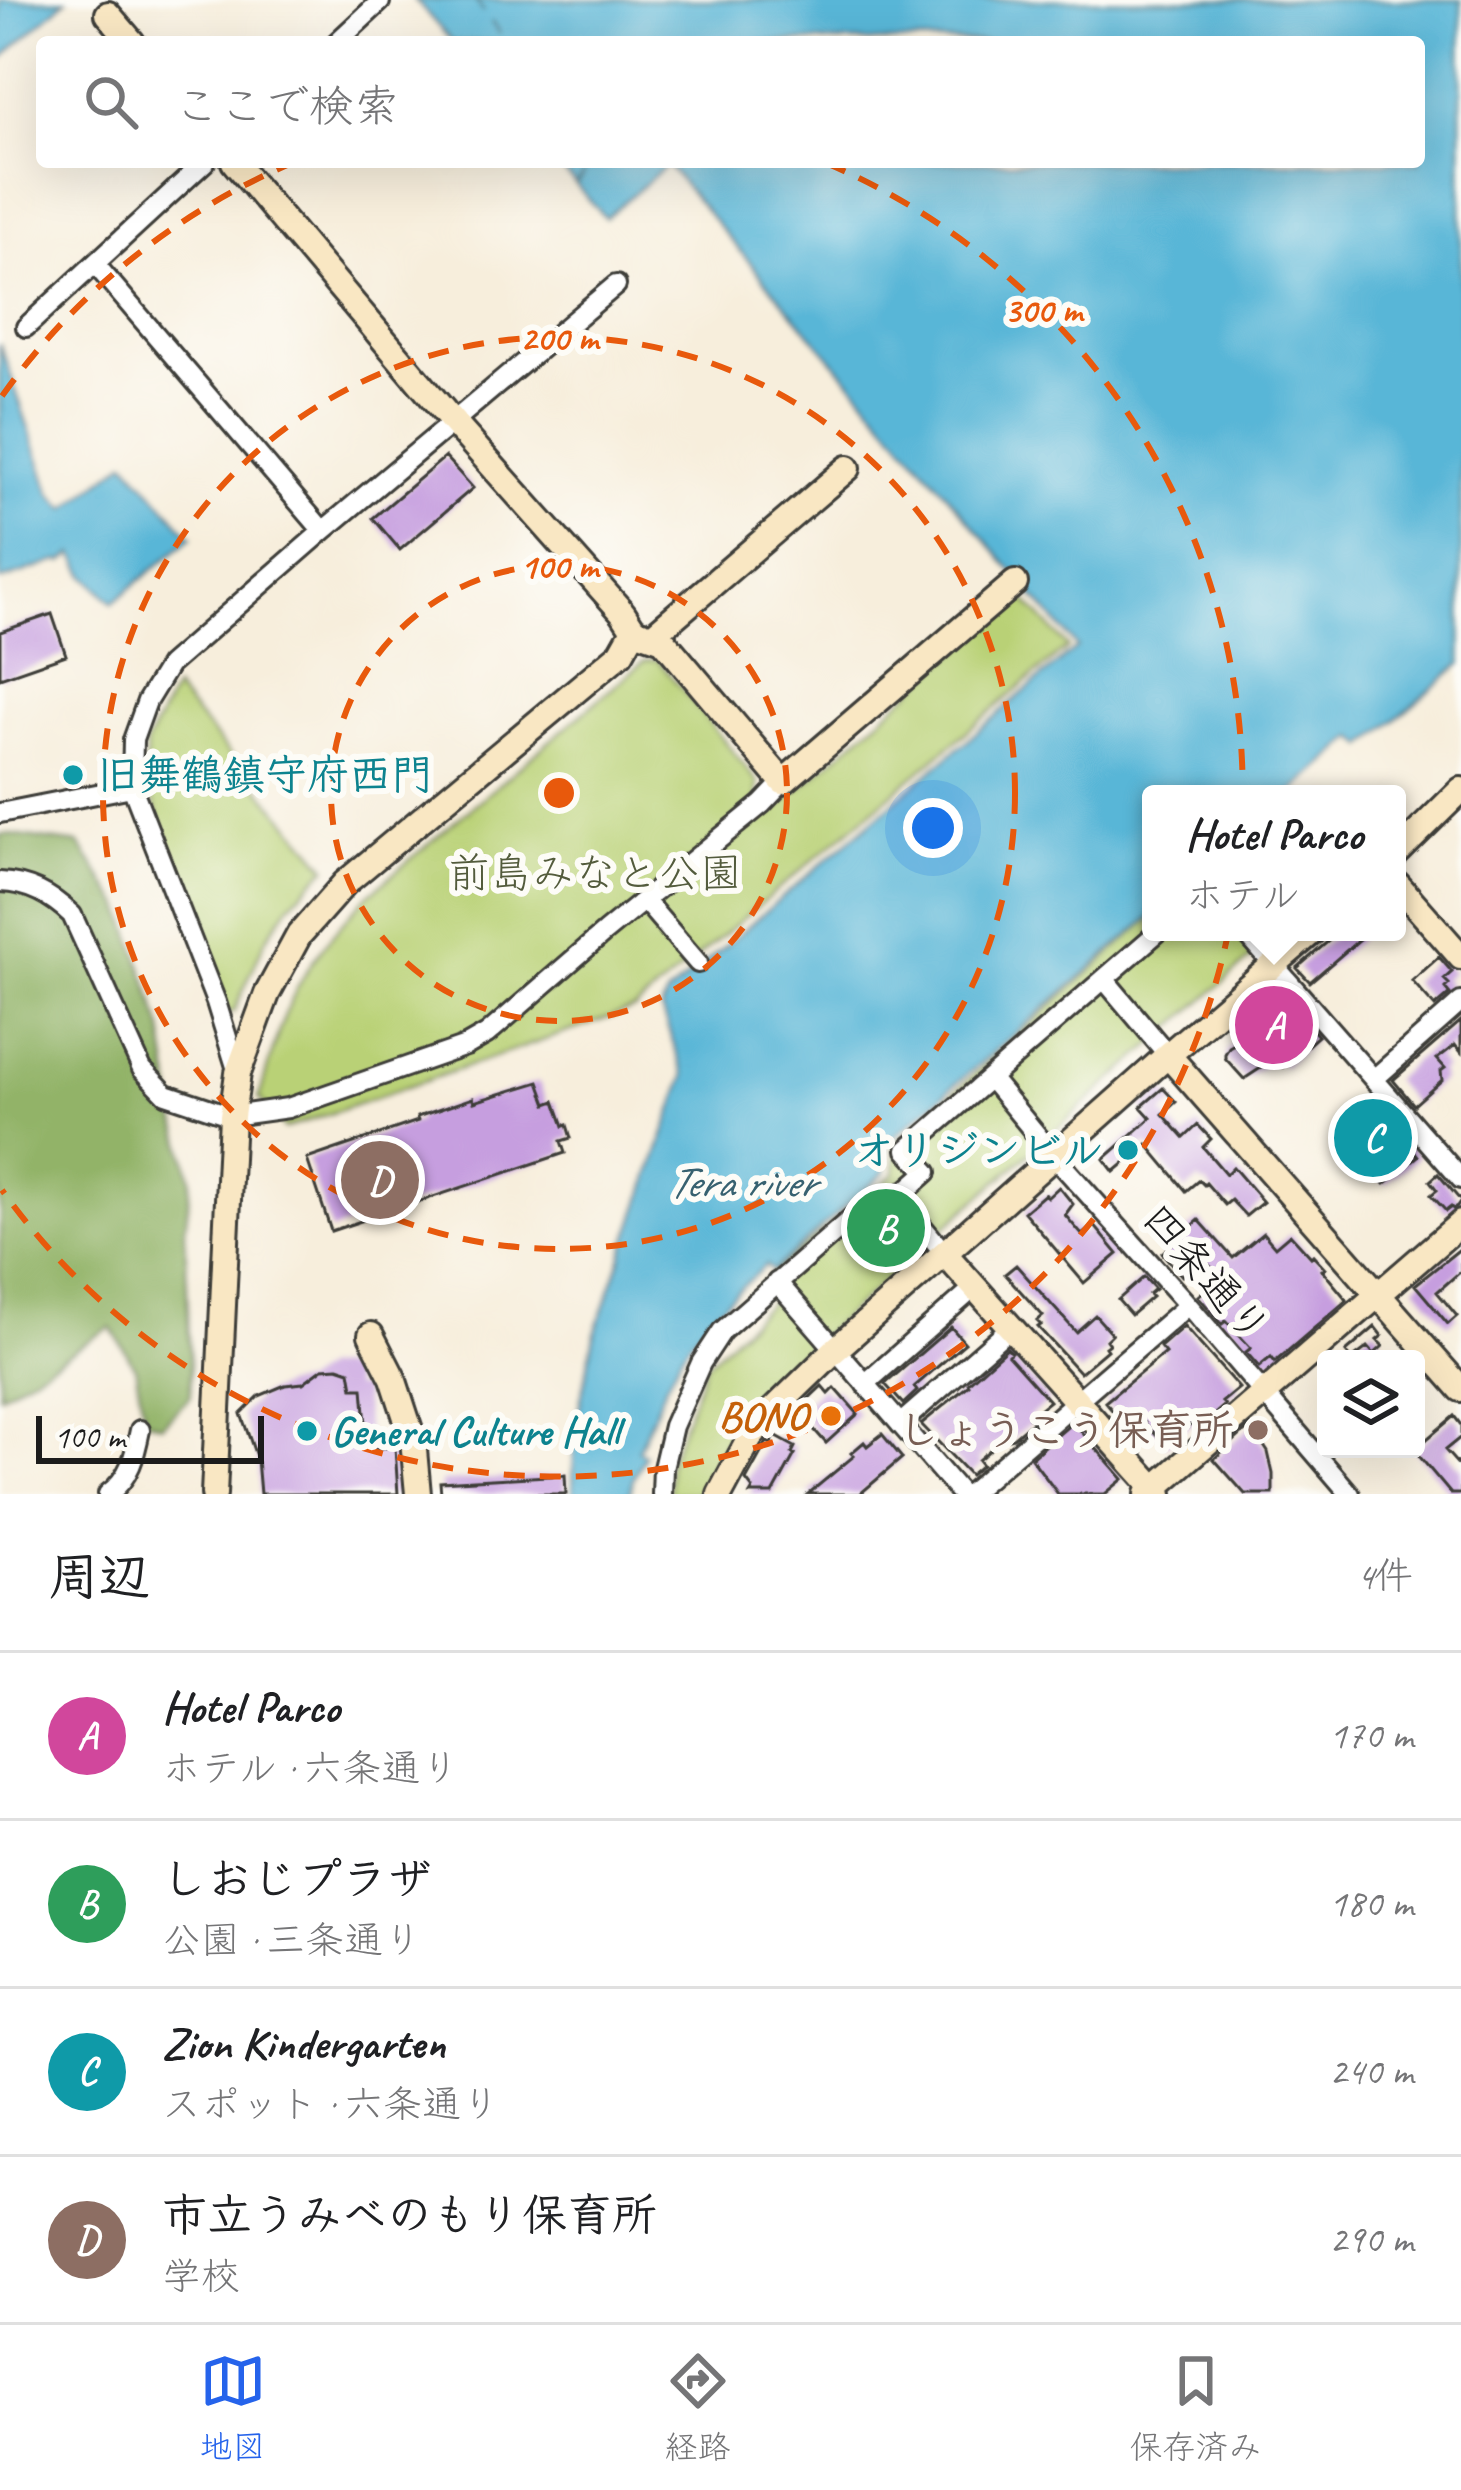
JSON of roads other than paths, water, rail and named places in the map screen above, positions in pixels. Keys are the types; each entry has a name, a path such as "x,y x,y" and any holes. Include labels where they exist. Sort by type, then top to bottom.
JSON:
{"street":[{"path":"343,36 380,2"},
{"path":"108,14 127,36"},
{"path":"26,327 199,168"},
{"path":"239,168 622,613 643,633 663,640 783,782"},
{"path":"95,264 323,531"},
{"path":"238,1073 132,787 133,740 146,701 169,665 616,285"},
{"path":"214,1494 238,1073 267,994 299,935 345,883 848,468"},
{"path":"0,882 53,897 72,915 153,1084 166,1094 232,1116 288,1108 466,1046 488,1034 1015,583"},
{"path":"0,813 132,787"},
{"path":"1406,845 1461,790"},
{"path":"1406,894 1461,956"},
{"path":"644,900 698,963"},
{"path":"662,1494 673,1426 701,1363 722,1331 870,1202 880,1214 928,1172 907,1150 1148,941"},
{"path":"1253,941 1461,1179"},
{"path":"720,1494 751,1436 835,1350 1302,941"},
{"path":"1104,979 1461,1389"},
{"path":"1374,1079 1461,1002"},
{"name":"四条通り","path":"990,1078 1350,1494"},
{"path":"899,1198 1154,1492 1461,1223"},
{"path":"777,1282 965,1494 1188,1305"},
{"path":"865,1384 975,1287"},
{"path":"900,1424 1011,1327"},
{"path":"371,1335 394,1378 413,1439 418,1494"},
{"path":"108,1494 128,1472 140,1430"}],"water":[{"path":"0,0 66,0 0,60"},
{"name":"Tera river","path":"415,0 1461,0 1461,664 1365,746 1355,737 1301,785 1142,785 1142,925 887,1143 885,1172 772,1271 766,1265 703,1324 660,1398 638,1450 645,1455 630,1494 573,1494 574,1432 594,1336 685,1076 661,1009 667,995 1077,647 670,168 1425,168 1425,36 447,36"},
{"path":"561,168 663,168 605,218"},
{"path":"0,344 51,493 66,509 126,461 192,537 113,603 86,576 74,554 63,562 0,581"}],"place":[{"name":"旧舞鶴鎮守府西門","path":"73,775"},
{"name":"Hotel Parco","path":"1274,1025"},
{"name":"Zion Kindergarten","path":"1373,1138"},
{"name":"オリジンビル","path":"1128,1150"},
{"name":"市立うみべのもり保育所","path":"380,1180"},
{"name":"しおじプラザ","path":"886,1228"},
{"name":"BONO","path":"831,1416"},
{"name":"しょうこう保育所","path":"1258,1430"},
{"name":"General Culture Hall","path":"307,1431"}],"park label":[{"name":"前島みなと公園","path":"595,873"}]}
